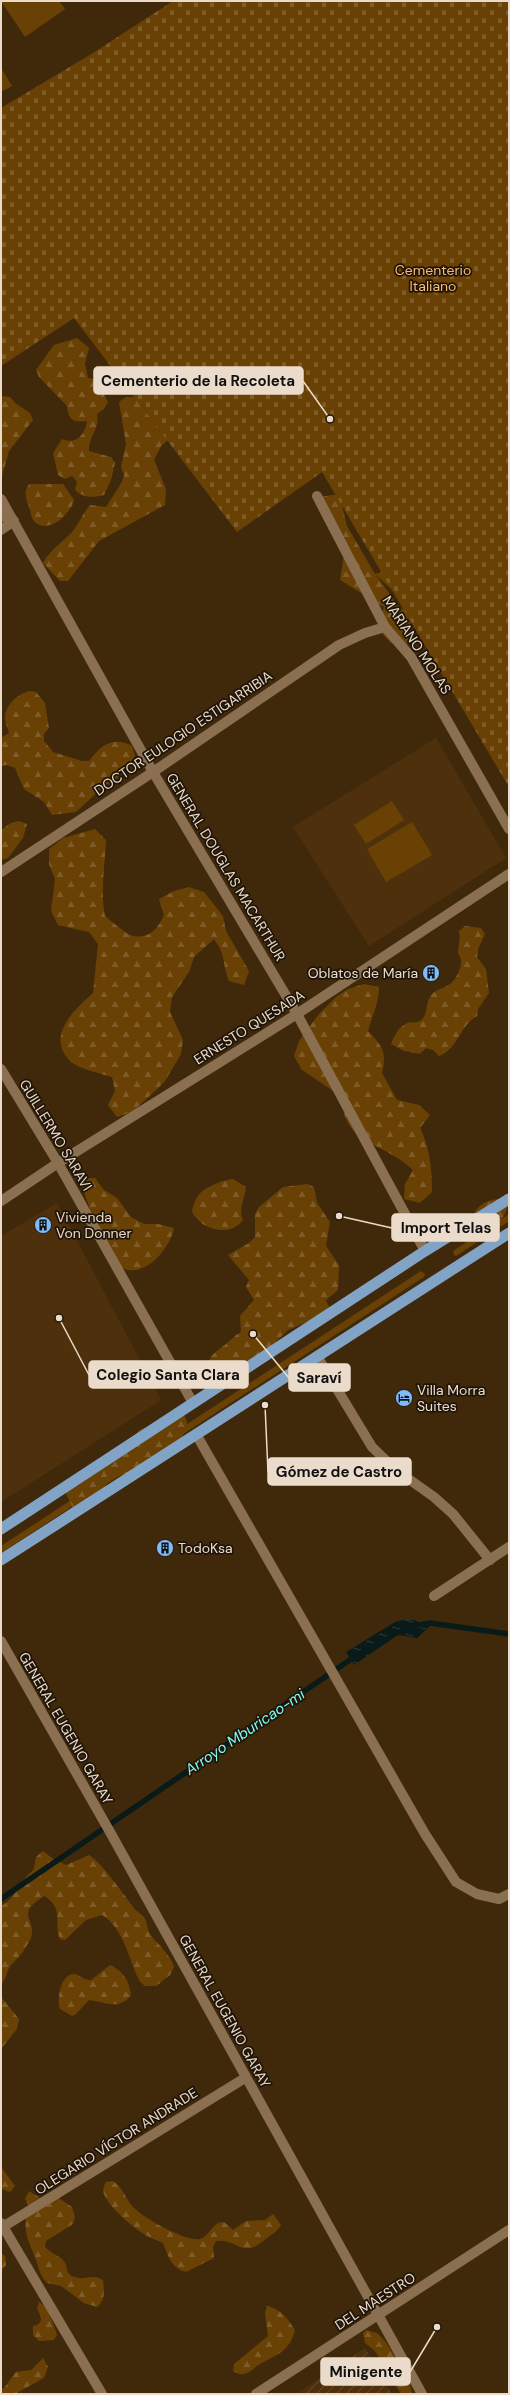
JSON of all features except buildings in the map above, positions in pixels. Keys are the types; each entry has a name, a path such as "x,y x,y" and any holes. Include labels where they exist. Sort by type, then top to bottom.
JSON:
{"highway":[{"path":"1,1529 425,1251 509,1199"},
{"path":"1,1560 509,1233"}],"street":[{"name":"MARIANO MOLAS","path":"317,496 386,627 411,657 509,829"},
{"name":"GENERAL DOUGLAS MACARTHUR","path":"1,499 153,772 297,1014 425,1251"},
{"path":"1,516 14,521"},
{"path":"1,530 14,521"},
{"name":"DOCTOR EULOGIO ESTIGARRIBIA","path":"1,872 153,772 339,645 364,633 386,627"},
{"name":"ERNESTO QUESADA","path":"1,1201 58,1163 297,1014 509,874"},
{"name":"GUILLERMO SARAVI","path":"1,1069 58,1163 193,1403"},
{"path":"317,1356 372,1447 396,1470 434,1497 453,1514 490,1560"},
{"path":"196,1434 421,1828 456,1882 477,1894 499,1899 509,1894"},
{"path":"434,1596 509,1547"},
{"name":"GENERAL EUGENIO GARAY","path":"1,1641 110,1832 422,2394"},
{"name":"OLEGARIO VÍCTOR ANDRADE","path":"2,2225 246,2078"},
{"path":"2,2225 102,2394"},
{"name":"DEL MAESTRO","path":"256,2394 509,2230"}],"shaded area":[{"path":"436,738 506,858 369,946 293,827"},
{"path":"57,1203 161,1400 1,1502 1,1236"},
{"path":"365,2348 392,2394 296,2394"}],"green space":[{"path":"1,1 59,1 65,9 25,37"},
{"name":"Cementerio Italiano","path":"173,1 509,1 509,787 322,472 237,532 74,318 1,366 1,108 93,53"},
{"path":"1,68 12,86 1,92"},
{"path":"77,338 89,348 85,363 88,378 103,380 104,395 108,402 104,409 97,414 96,429 90,441 89,451 111,457 115,463 111,480 104,495 96,497 88,497 78,493 75,490 77,482 72,476 65,479 58,475 53,453 62,439 72,441 79,438 84,431 87,421 72,420 67,406 39,377 36,370 54,345"},
{"path":"1,396 10,397 15,403 30,413 33,420 9,451 1,480"},
{"path":"126,397 141,397 174,435 161,446 154,460 166,489 165,505 99,541 68,581 60,581 43,563 46,558 73,531 90,505 106,507 122,482 124,475 121,467 126,444 119,402"},
{"path":"29,484 63,484 74,500 72,506 63,517 52,525 39,525 33,520 26,498 26,490"},
{"path":"339,494 347,526 375,574 407,564 401,598 376,575 397,605 407,612 414,635 409,644 391,643 383,634 380,626 380,618 384,607 340,580 344,555 329,530 320,497"},
{"path":"29,691 36,692 45,703 49,728 44,734 44,741 53,752 82,761 89,761 98,750 113,742 125,743 132,746 135,756 121,775 113,782 105,785 76,812 52,815 44,802 24,789 15,768 7,765 1,766 1,738 9,733 5,720 7,709 17,697"},
{"path":"392,801 404,820 366,844 354,825"},
{"path":"19,821 27,824 23,838 8,858 1,860 1,830 11,823"},
{"path":"412,822 432,855 386,882 367,849"},
{"path":"95,829 106,840 103,888 105,916 129,934 136,936 147,935 159,925 164,915 159,899 174,891 189,887 204,892 223,916 226,931 249,971 244,985 229,981 222,955 214,939 194,957 189,972 172,997 170,1012 183,1040 181,1054 165,1081 154,1092 132,1112 117,1117 108,1105 115,1091 112,1077 73,1063 63,1051 61,1041 62,1032 71,1015 93,993 98,944 89,932 58,925 51,911 55,879 49,864 49,849 63,838"},
{"path":"465,926 481,928 485,934 478,949 477,957 486,969 489,993 478,1009 477,1016 471,1020 451,1048 439,1056 433,1050 426,1048 420,1054 404,1051 391,1044 396,1033 401,1027 407,1023 418,1022 423,1019 428,1000 432,994 450,984 460,970 461,959 458,954 460,937 459,931"},
{"path":"364,984 379,987 377,1004 368,1031 377,1041 384,1055 382,1073 397,1100 419,1105 430,1115 420,1128 430,1159 432,1192 420,1203 404,1199 405,1184 413,1170 401,1160 366,1141 357,1134 349,1125 344,1113 341,1096 302,1070 294,1056 299,1041 319,1014 336,997 348,989"},
{"path":"87,1178 95,1178 104,1190 117,1198 131,1217 144,1224 158,1224 174,1228 167,1245 155,1260 147,1266 139,1269 130,1270 122,1268 89,1206 82,1184"},
{"path":"233,1179 246,1187 241,1207 243,1220 231,1229 223,1230 208,1227 196,1218 192,1211 194,1203 201,1193 214,1184"},
{"path":"307,1184 314,1187 317,1203 330,1222 326,1246 339,1265 338,1290 326,1300 329,1307 326,1314 288,1330 263,1354 241,1364 221,1379 213,1377 209,1365 211,1357 241,1332 240,1316 254,1300 246,1287 249,1280 228,1255 249,1243 255,1237 255,1214 259,1207 283,1187"},
{"path":"498,1199 508,1204 503,1218 494,1230 482,1236 475,1235 468,1231 471,1219 477,1209 486,1202"},
{"path":"509,1214 509,1221 456,1256 454,1255 453,1251"},
{"path":"421,1271 425,1274 424,1277 1,1553 1,1546"},
{"path":"176,1408 185,1416 187,1425 184,1434 177,1443 168,1451 139,1469 110,1480 107,1482 103,1493 73,1508 66,1494 67,1491 133,1439 139,1430 153,1425"},
{"path":"43,1851 52,1858 66,1865 89,1855 94,1859 113,1880 134,1908 144,1917 151,1936 173,1964 174,1967 170,1975 156,1986 145,1986 140,1982 121,1936 116,1928 102,1915 86,1920 65,1940 60,1939 56,1911 50,1901 44,1896 30,1908 28,1917 32,1926 31,1938 27,1946 10,1967 1,1984 1,1906 15,1894 25,1878 34,1869 36,1857"},
{"path":"110,1965 122,1973 127,1980 131,1995 126,2000 122,2003 112,2004 89,2000 76,2014 72,2016 60,2009 60,1988 62,1983 69,1975 75,1974 91,1980"},
{"path":"1,1997 19,2019 17,2029 1,2049"},
{"path":"1,2167 15,2186 10,2192 1,2189"},
{"path":"113,2181 120,2187 130,2204 138,2212 155,2223 185,2237 200,2239 218,2223 224,2222 233,2230 246,2221 265,2220 273,2214 281,2225 277,2230 256,2246 249,2248 240,2247 230,2242 216,2241 213,2247 214,2258 186,2272 173,2264 163,2243 137,2230 111,2205 103,2190 106,2182"},
{"path":"29,2191 43,2200 57,2197 72,2207 75,2217 73,2224 46,2241 45,2247 63,2260 69,2274 72,2276 79,2278 95,2277 103,2280 103,2298 97,2307 84,2303 61,2286 47,2283 43,2278 26,2234 26,2221 29,2206 25,2199"},
{"path":"1,2253 5,2256 6,2265 1,2271"},
{"path":"39,2302 46,2307 55,2327 57,2335 54,2340 39,2341 33,2335 33,2326 39,2324 41,2320 37,2309"},
{"path":"267,2306 276,2309 287,2318 295,2330 293,2337 282,2352 260,2364 248,2373 237,2373 233,2371 234,2364 268,2336 265,2313"},
{"path":"366,2330 377,2333 385,2341 409,2378 412,2394 401,2394 375,2351 365,2343 363,2333"},
{"path":"43,2358 48,2367 44,2378 15,2394 1,2394 1,2389 4,2388 16,2372 31,2370"}],"water":[{"path":"402,1620 414,1620 430,1626 417,1638 398,1635 354,1665 346,1652 395,1622"}],"waterway":[{"name":"Arroyo Mburicao-mi","path":"420,1625 430,1623 509,1634"},
{"name":"Arroyo Mburicao-mi","path":"1,1899 357,1655"}],"place":[{"name":"Cementerio de la Recoleta","path":"330,419"},
{"name":"Oblatos de María","path":"431,973"},
{"name":"Import Telas","path":"339,1216"},
{"name":"Vivienda Von Donner","path":"43,1225"},
{"name":"Colegio Santa Clara","path":"59,1318"},
{"name":"Saraví","path":"253,1334"},
{"name":"Villa Morra Suites","path":"404,1398"},
{"name":"Gómez de Castro","path":"265,1405"},
{"name":"TodoKsa","path":"165,1548"},
{"name":"Minigente","path":"437,2327"}]}
